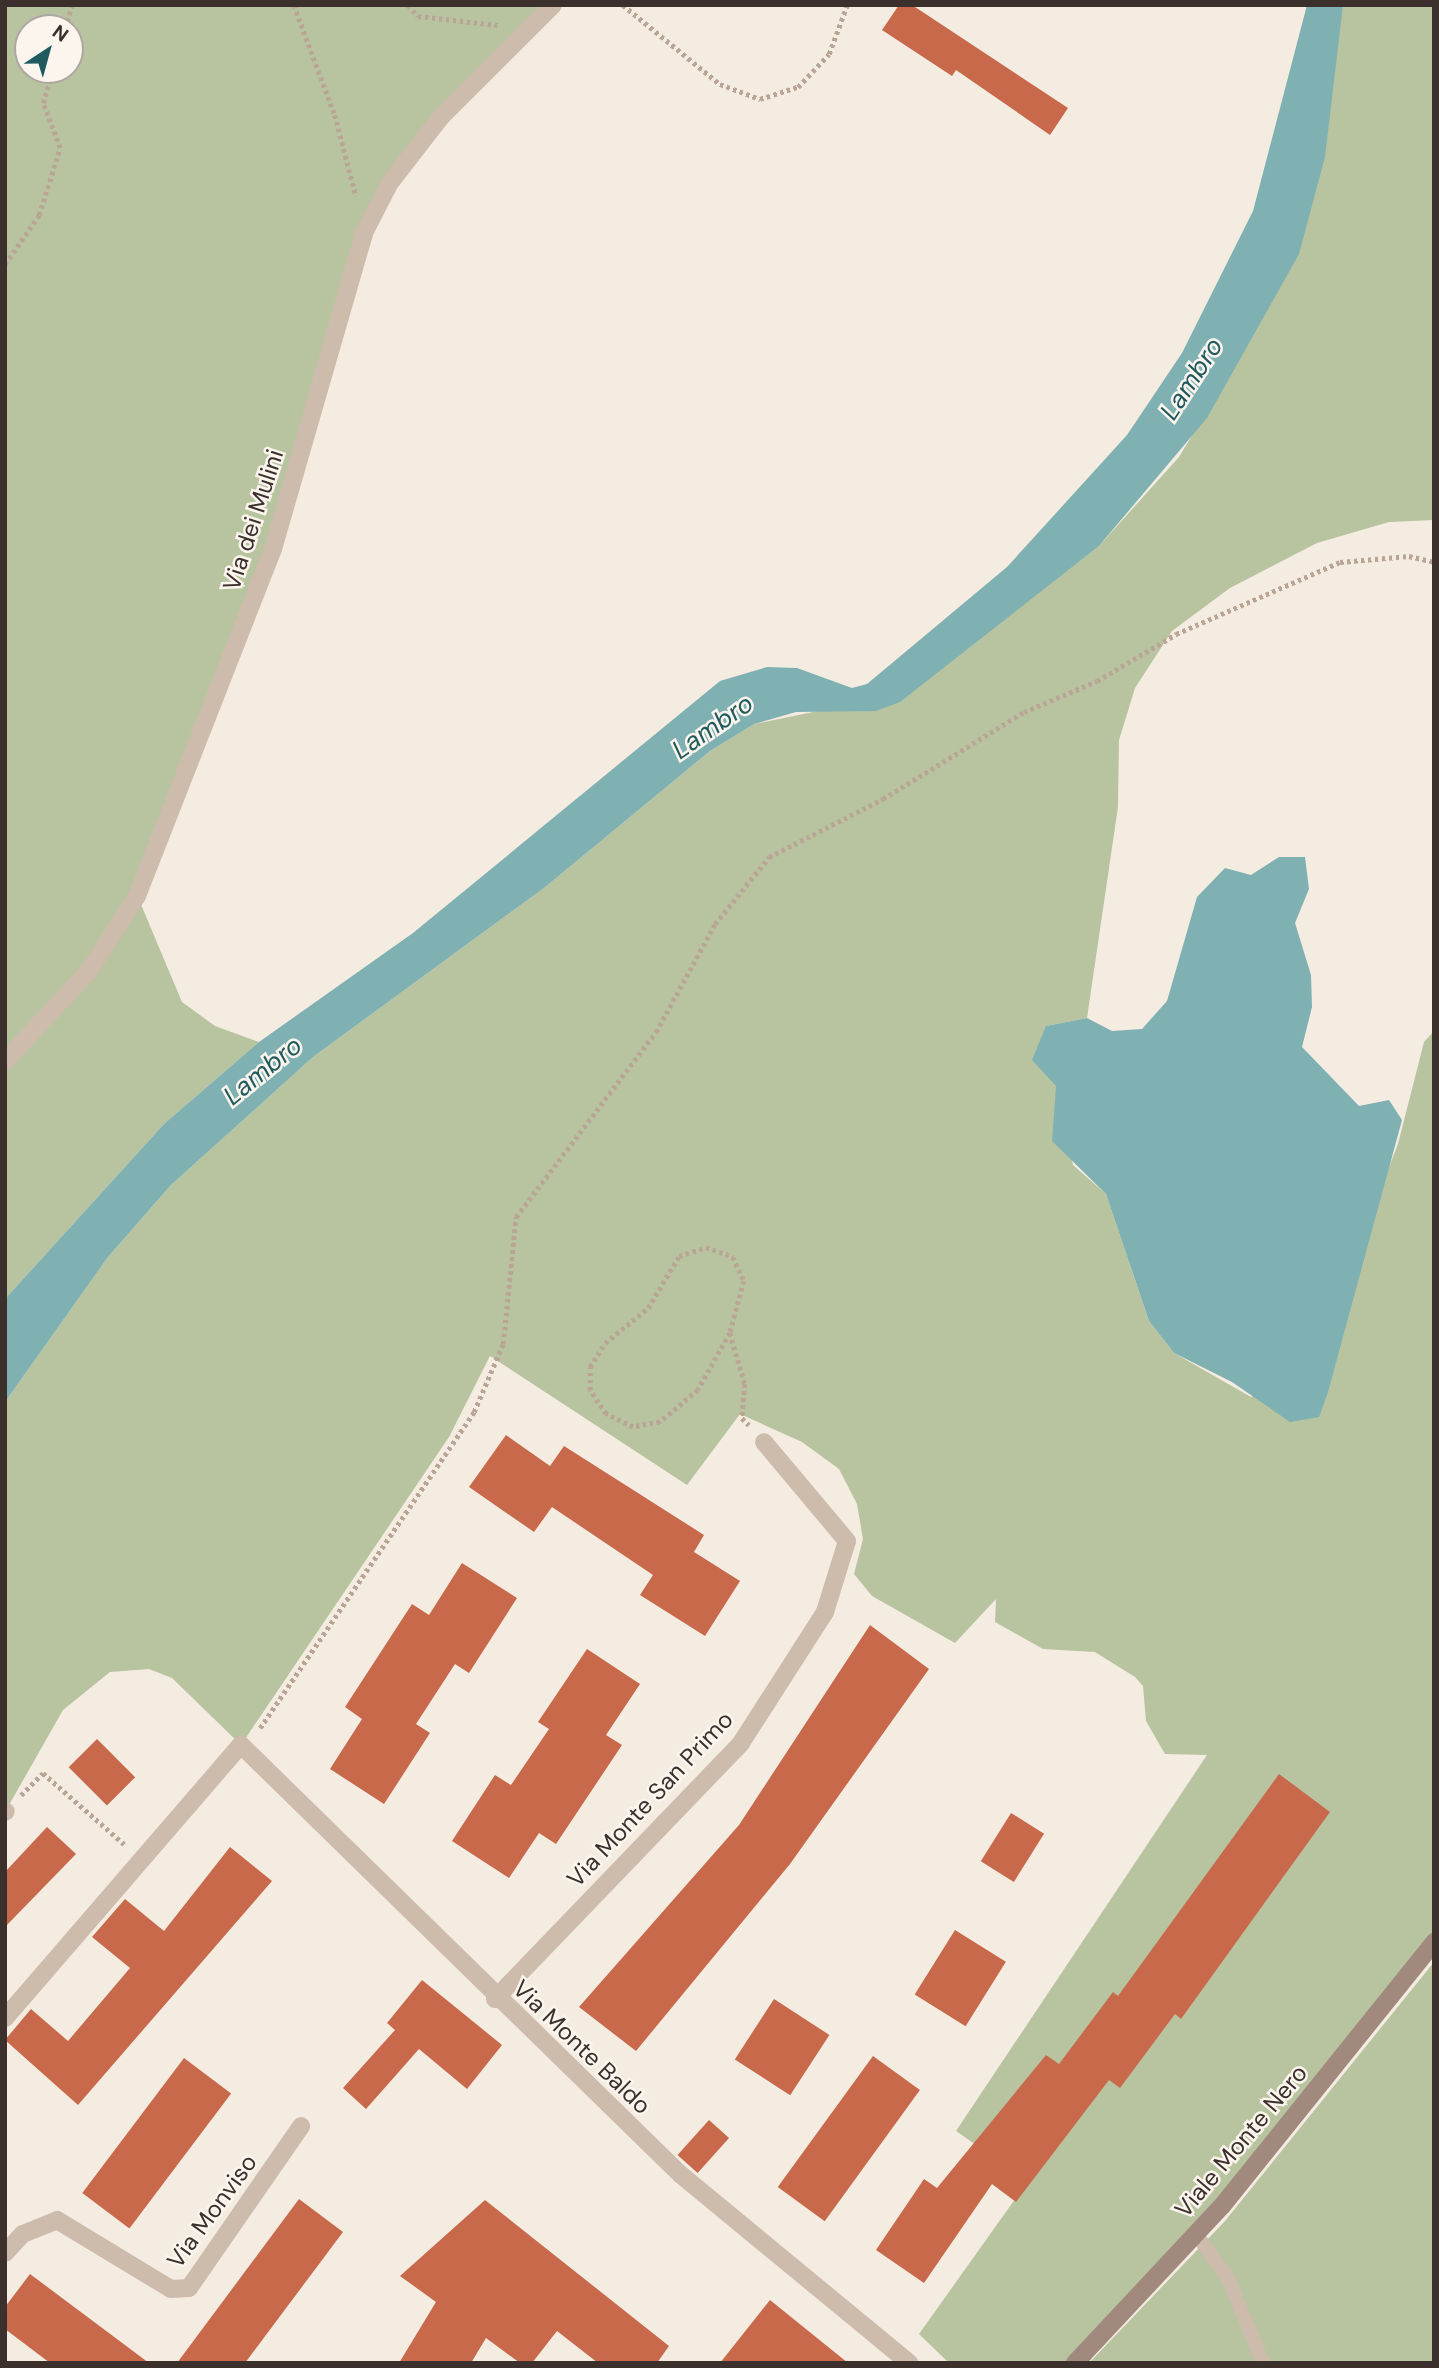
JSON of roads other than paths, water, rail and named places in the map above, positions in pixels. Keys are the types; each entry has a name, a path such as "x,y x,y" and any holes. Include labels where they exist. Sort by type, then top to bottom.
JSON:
{"street":[{"name":"Via dei Mulini","path":"5,1061 89,971 136,896 273,549 365,231 389,184 441,117 553,5"},
{"name":"Via Monte San Primo","path":"495,1999 741,1743 824,1612 847,1541 764,1442"},
{"name":"Via Monte Baldo","path":"5,2018 142,1859 244,1750 495,1999 710,2201 909,2363"},
{"name":"Viale Monte Nero","path":"1074,2363 1196,2234 1434,1942"},
{"name":"Via Monviso","path":"5,2253 23,2234 57,2220 171,2289 189,2288 301,2126"}],"lane":[{"path":"1196,2234 1228,2278 1263,2363"}],"water":[{"name":"Lambro","path":"1307,5 1343,5 1325,157 1299,254 1207,418 1099,546 900,702 876,711 796,712 754,724 710,751 544,888 313,1057 171,1185 108,1257 5,1402 5,1299 164,1124 259,1042 413,933 720,681 767,667 797,668 852,688 867,684 1007,567 1127,435 1182,353 1253,211"},
{"path":"1279,857 1305,857 1309,889 1295,923 1311,975 1312,1007 1302,1047 1359,1106 1389,1100 1402,1120 1319,1417 1290,1422 1232,1382 1174,1353 1149,1321 1106,1194 1052,1141 1056,1086 1032,1060 1046,1026 1087,1018 1112,1031 1142,1029 1167,1001 1197,897 1225,868 1251,875"}]}
